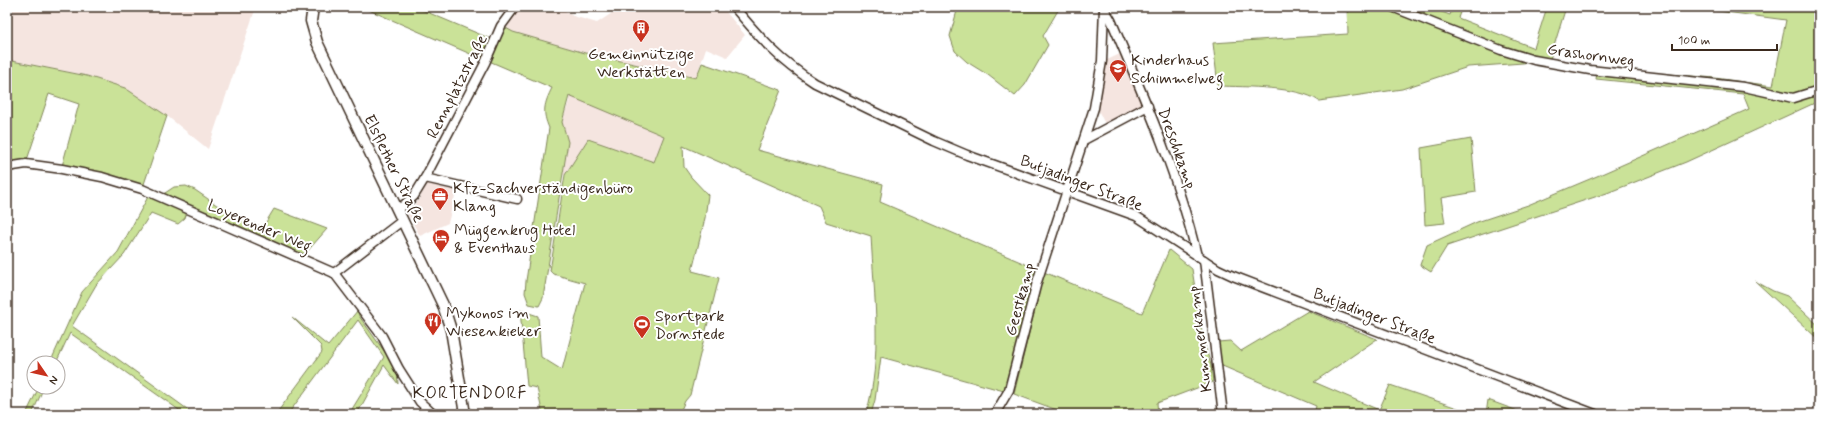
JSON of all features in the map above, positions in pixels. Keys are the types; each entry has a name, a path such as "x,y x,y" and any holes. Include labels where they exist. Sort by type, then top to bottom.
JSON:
{"main road":[{"name":"Elsflether Straße","path":"313,7 311,21 317,42 433,282 448,317 465,414"}],"street":[{"name":"Rennplatzstraße","path":"398,210 414,196 425,178 486,62 501,26 515,7"},
{"name":"Butjadinger Straße","path":"734,7 778,56 815,83 934,141 1136,216 1218,269 1233,276 1595,414"},
{"name":"Grashornweg","path":"1392,7 1501,50 1534,60 1590,70 1744,87 1793,98 1819,90"},
{"name":"Geestkamp","path":"995,414 1009,390 1037,282 1094,108 1102,61 1104,8"},
{"name":"Dreschkamp","path":"1104,8 1111,20 1148,106 1184,203 1201,258"},
{"path":"1084,140 1148,106"},
{"name":"Loyerender Weg","path":"7,167 26,164 62,169 102,177 142,189 334,273 382,336 399,369 420,402 433,414"},
{"path":"425,178 517,199"},
{"path":"334,273 403,220"},
{"name":"Kummerkamp","path":"1201,258 1223,414"}],"shaded area":[{"path":"7,7 256,7 208,149 167,116 125,88 87,76 7,60"},
{"path":"518,7 559,7 573,16 597,23 612,13 615,7 722,7 745,35 727,57 706,48 696,78 585,53 513,32 504,27"},
{"name":"Kinderhaus Schimmelweg","path":"1122,53 1144,105 1106,126 1097,108 1105,61"},
{"path":"569,95 664,136 654,162 588,139 565,175 563,175 568,142 562,122 569,101"},
{"path":"428,182 457,188 448,223 420,236 407,213 418,201"}],"green space":[{"path":"362,7 415,7 491,39 482,59"},
{"path":"958,7 1060,7 1043,36 1048,45 1025,85 1015,96 988,75 967,62 955,51 950,36"},
{"path":"1347,7 1428,7 1450,15 1453,7 1462,7 1458,18 1534,48 1547,7 1566,7 1550,59 1523,63 1468,67 1402,89 1319,101 1298,92 1285,90 1256,87 1218,86 1213,43 1348,34"},
{"path":"1688,7 1819,7 1819,101 1686,162 1607,193 1447,246 1431,272 1420,265 1427,245 1477,222 1528,205 1597,176 1749,109 1743,94 1596,79 1598,68 1715,78 1773,86 1786,20"},
{"path":"504,27 513,32 585,53 696,78 702,63 781,90 757,150 883,184 880,202 1037,269 1004,391 881,357 875,400 871,414 866,414 871,392 876,348 871,236 826,222 819,206 683,146 684,167 708,195 705,218 692,271 719,278 690,395 685,401 679,414 540,414 542,411 537,388 527,386 520,310 538,316 541,357 562,370 585,283 553,274 550,271 565,175 588,139 654,162 664,136 569,96 562,122 568,142 543,298 539,306 529,304 525,293 526,281 549,128 545,117 545,108 552,88 489,61"},
{"path":"7,60 87,76 125,88 167,116 143,187 62,166 79,104 49,94 27,160 7,164"},
{"path":"1471,139 1476,192 1441,198 1445,223 1425,225 1421,148"},
{"path":"186,186 195,190 234,217 263,227 274,209 327,229 304,255 162,195 174,187"},
{"path":"149,195 187,212 185,218 178,224 151,213 124,255 96,285 72,326 194,414 184,414 70,333 60,355 54,355 82,292 118,252"},
{"path":"1169,250 1192,269 1203,339 1211,365 1213,382 1157,403 1158,414 1061,414 1057,410 1014,394 1044,272 1142,313"},
{"path":"1755,281 1773,291 1787,296 1819,326 1819,340"},
{"path":"358,310 359,316 397,369 398,384 384,365 357,414 349,414 384,357 358,320 288,414 276,414 322,352 321,346 292,317 328,346"},
{"path":"1308,311 1377,339 1314,382 1379,410 1390,385 1475,414 1314,414 1316,406 1220,365 1218,342 1230,341 1241,351"},
{"path":"35,395 40,395 32,414 26,414"},
{"path":"1488,400 1526,414 1486,414"}],"place":[{"name":"Gemeinnützige Werkstätten","path":"641,43"},
{"name":"Kinderhaus Schimmelweg","path":"1118,83"},
{"name":"Kfz-Sachverständigenbüro Klang","path":"440,211"},
{"name":"Müggenkrug Hotel & Eventhaus","path":"441,253"},
{"name":"Mykonos im Wiesenkieker","path":"433,336"},
{"name":"Sportpark Dornstede","path":"642,339"}],"district":[{"name":"KORTENDORF","path":"470,392"}]}
